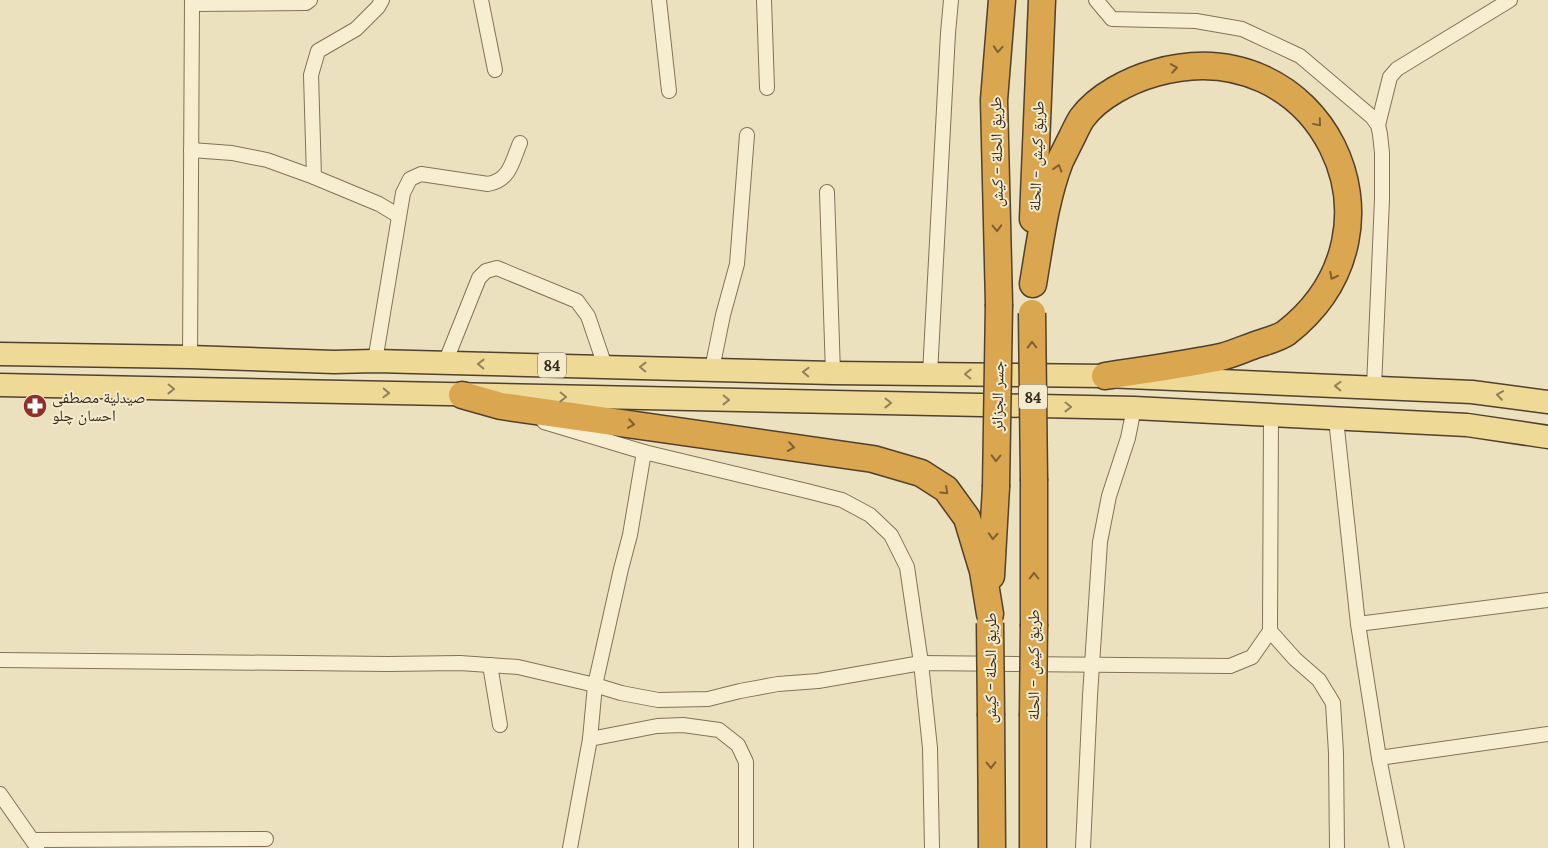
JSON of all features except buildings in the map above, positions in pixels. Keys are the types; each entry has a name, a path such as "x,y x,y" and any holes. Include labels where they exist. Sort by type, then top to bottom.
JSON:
{"highway":[{"name":"طريق الحلة - كيش","path":"999,304 994,100 1002,0"},
{"name":"طريق كيش - الحلة","path":"1033,848 1034,481 1032,284 1042,0"},
{"path":"1032,284 1047,206 1060,161 1082,117 1105,96 1136,78 1172,68 1208,65 1244,71 1275,85 1305,106 1326,132 1340,162 1348,198 1346,237 1336,274 1317,303 1284,334 1223,357 1104,376"},
{"name":"جسر الجزائر","path":"996,487 999,304"},
{"path":"462,395 501,406 873,459 920,473 946,489 967,518 983,571 990,618"},
{"name":"طريق الحلة - كيش","path":"992,848 990,618 996,487"}],"main road":[{"name":"84","path":"0,354 605,366 833,373 1104,376"},
{"path":"310,361 318,368 320,375 316,385 310,391"},
{"path":"347,392 340,384 338,377 342,367 349,362"},
{"path":"1104,376 1472,392 1548,402"},
{"path":"0,385 1134,408 1467,425 1548,437"}],"street":[{"path":"190,357 192,2 306,4 310,0"},
{"path":"314,177 311,75 318,51 356,29 378,7 382,0"},
{"path":"481,0 495,70"},
{"path":"659,0 669,91"},
{"path":"764,0 766,88"},
{"path":"930,374 951,0"},
{"path":"1096,0 1112,19 1196,20 1242,29 1300,56 1372,117 1378,125 1382,153 1382,199 1374,388"},
{"path":"1378,125 1390,77 1396,69 1510,0"},
{"path":"712,369 723,315 737,264 747,134"},
{"path":"374,361 403,194 410,179 421,174 488,184 498,182 508,174 520,143"},
{"path":"191,150 232,153 267,160 379,204 399,216"},
{"path":"827,192 833,373"},
{"path":"445,363 480,278 486,271 497,268 577,301 588,316 605,366"},
{"path":"501,406 561,428 644,452 842,500 870,514 890,535 907,567 921,663 930,748 932,848"},
{"path":"1083,848 1092,664 1102,527 1109,496 1131,429 1134,408"},
{"path":"0,660 460,663 518,667 621,693 658,700 708,699 740,690 778,684 818,681 921,663 1230,666 1252,657 1270,631 1271,415"},
{"path":"1336,418 1358,624 1379,758 1397,848"},
{"path":"570,848 590,739 595,685 630,535 644,452"},
{"path":"1358,624 1548,600"},
{"path":"1270,631 1295,659 1319,680 1332,703 1336,753 1337,848"},
{"path":"490,666 500,725"},
{"path":"590,739 657,726 683,725 719,730 738,746 746,762 746,848"},
{"path":"1379,758 1548,734"},
{"path":"0,794 35,844 266,839"}],"place":[{"name":"صيدلية مصطفى احسان چلو","path":"35,406"}]}
